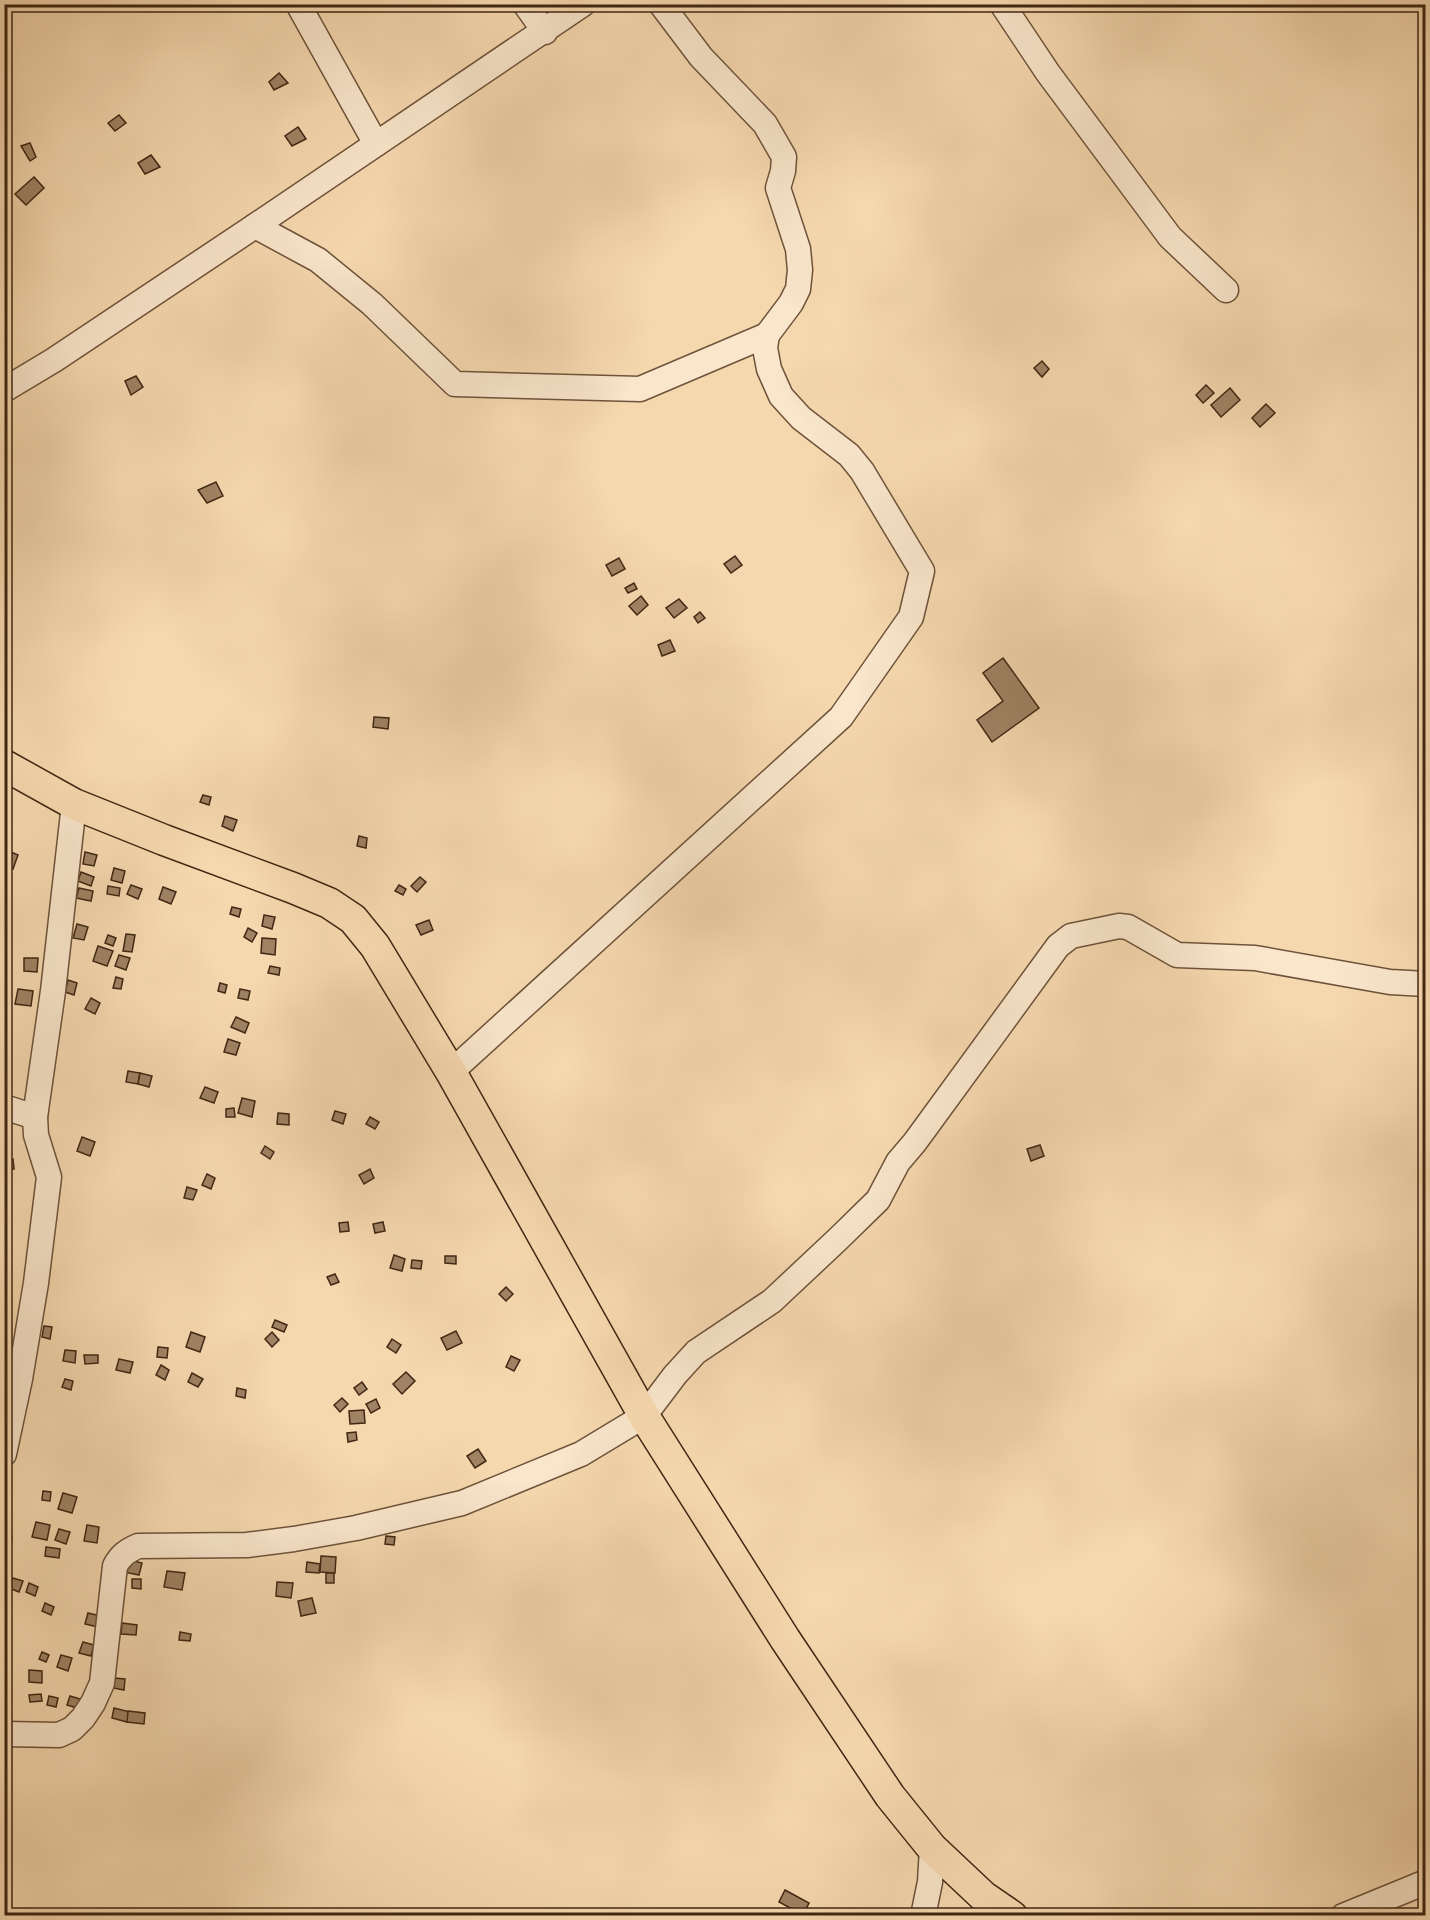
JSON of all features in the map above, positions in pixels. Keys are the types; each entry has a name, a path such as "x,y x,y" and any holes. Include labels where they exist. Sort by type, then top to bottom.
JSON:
{"main road":[{"path":"4,765 74,804 293,888 329,903 353,919 375,946 451,1072 644,1416 785,1639 890,1796 932,1848 983,1896 1012,1916"}],"street":[{"path":"298,4 376,144"},
{"path":"525,4 545,32"},
{"path":"4,390 54,360 255,226 545,32 583,4"},
{"path":"451,1072 841,717 911,617 922,571 862,471 849,455 801,418 781,396 769,369 765,348 767,335 791,303 798,289 800,270 798,249 778,188 784,157 765,124 701,57 661,4"},
{"path":"1002,4 1048,74 1170,237 1226,290"},
{"path":"255,226 318,260 372,304 455,384 640,389 767,335"},
{"path":"4,1454 11,1391 36,1283 49,1177 36,1135 35,1117 53,991 74,804"},
{"path":"4,1734 59,1735 72,1729 88,1710 102,1683 116,1566 127,1551 138,1546 247,1545 294,1539 356,1528 462,1503 581,1454 644,1416 696,1352 772,1300 878,1200 898,1162 922,1133 1058,946 1071,936 1119,926 1128,927 1177,955 1254,958 1390,982 1425,984"},
{"path":"4,1107 35,1117"},
{"path":"923,1916 930,1882 932,1848"},
{"path":"1343,1916 1425,1882"}],"building":[{"path":"279,73 288,83 274,90 269,82"},
{"path":"119,115 126,123 115,131 108,123"},
{"path":"298,127 306,139 292,146 285,136"},
{"path":"30,143 36,157 30,161 21,146"},
{"path":"151,155 160,167 145,174 138,163"},
{"path":"34,177 44,188 26,205 15,194"},
{"path":"1042,361 1049,369 1042,377 1034,368"},
{"path":"136,376 143,387 131,395 125,381"},
{"path":"1206,385 1214,393 1203,403 1196,395"},
{"path":"1230,388 1240,400 1221,417 1211,405"},
{"path":"1266,404 1275,413 1260,427 1252,418"},
{"path":"216,482 223,496 207,503 198,490"},
{"path":"735,556 742,565 731,573 724,564"},
{"path":"619,558 625,569 612,576 606,565"},
{"path":"634,583 637,589 628,593 625,588"},
{"path":"641,596 648,605 637,615 629,606"},
{"path":"679,599 687,608 674,618 666,608"},
{"path":"700,612 705,618 698,623 694,617"},
{"path":"670,640 675,651 662,656 658,645"},
{"path":"1003,658 1039,708 992,742 977,720 1003,701 983,673"},
{"path":"374,717 389,718 388,729 373,727"},
{"path":"203,795 211,797 209,805 200,802"},
{"path":"225,816 237,820 233,831 222,826"},
{"path":"359,836 367,838 366,848 357,846"},
{"path":"6,850 18,855 13,869 4,866"},
{"path":"85,852 97,855 94,866 83,864"},
{"path":"114,868 125,871 122,883 111,880"},
{"path":"81,872 94,877 91,886 78,881"},
{"path":"420,877 426,882 417,892 411,886"},
{"path":"131,885 142,889 138,899 127,894"},
{"path":"399,885 406,889 403,895 395,891"},
{"path":"108,886 120,888 119,896 107,894"},
{"path":"163,887 176,892 171,904 159,899"},
{"path":"79,888 93,891 91,901 76,898"},
{"path":"4,902 11,902 11,915 4,915"},
{"path":"232,907 241,909 239,917 230,914"},
{"path":"264,915 275,917 272,929 262,926"},
{"path":"429,920 433,930 421,935 416,925"},
{"path":"77,924 88,927 84,940 73,938"},
{"path":"248,928 257,933 252,942 244,937"},
{"path":"126,934 135,935 132,952 123,951"},
{"path":"108,935 116,938 113,946 105,943"},
{"path":"262,938 276,939 275,955 261,953"},
{"path":"98,946 113,951 107,966 93,961"},
{"path":"119,955 130,958 126,970 115,966"},
{"path":"24,958 38,958 37,972 24,971"},
{"path":"270,966 280,968 279,975 268,973"},
{"path":"116,977 123,979 121,989 113,988"},
{"path":"68,980 77,983 74,995 65,992"},
{"path":"220,983 227,985 225,993 218,991"},
{"path":"18,989 33,991 31,1006 15,1004"},
{"path":"240,989 250,991 248,1000 238,998"},
{"path":"91,998 100,1003 95,1014 85,1009"},
{"path":"236,1017 249,1023 245,1033 231,1027"},
{"path":"228,1039 240,1043 236,1055 224,1052"},
{"path":"128,1071 140,1073 138,1084 126,1082"},
{"path":"140,1073 152,1076 149,1087 138,1084"},
{"path":"205,1087 218,1092 214,1103 200,1098"},
{"path":"242,1098 255,1101 252,1117 238,1113"},
{"path":"234,1108 235,1117 226,1117 226,1109"},
{"path":"335,1111 346,1114 343,1124 332,1120"},
{"path":"278,1113 289,1114 289,1125 277,1124"},
{"path":"370,1117 379,1122 375,1129 366,1124"},
{"path":"82,1137 95,1142 90,1156 77,1151"},
{"path":"1040,1145 1044,1156 1031,1161 1027,1149"},
{"path":"265,1146 274,1152 270,1159 261,1153"},
{"path":"13,1159 14,1169 4,1169 4,1160"},
{"path":"370,1169 374,1178 364,1184 359,1175"},
{"path":"207,1174 215,1178 211,1189 202,1185"},
{"path":"187,1187 197,1190 193,1200 184,1198"},
{"path":"348,1222 349,1231 340,1232 339,1223"},
{"path":"383,1222 385,1231 375,1233 373,1224"},
{"path":"394,1255 405,1259 402,1271 390,1268"},
{"path":"445,1256 456,1256 456,1264 445,1263"},
{"path":"412,1260 422,1261 421,1269 411,1268"},
{"path":"335,1274 339,1282 331,1285 327,1277"},
{"path":"506,1287 513,1294 506,1301 499,1294"},
{"path":"275,1320 287,1325 284,1332 272,1327"},
{"path":"44,1326 52,1327 50,1339 42,1337"},
{"path":"456,1331 462,1343 447,1350 441,1338"},
{"path":"191,1332 205,1337 200,1352 186,1347"},
{"path":"272,1332 279,1340 272,1347 265,1339"},
{"path":"392,1339 401,1345 396,1353 387,1347"},
{"path":"158,1347 168,1348 167,1358 157,1357"},
{"path":"65,1350 76,1351 75,1363 63,1361"},
{"path":"84,1355 98,1355 98,1363 85,1364"},
{"path":"511,1356 520,1360 514,1371 506,1367"},
{"path":"119,1359 133,1362 130,1373 116,1370"},
{"path":"161,1365 169,1370 165,1380 156,1375"},
{"path":"406,1372 415,1381 402,1394 393,1384"},
{"path":"192,1373 203,1379 198,1387 188,1382"},
{"path":"65,1379 73,1381 71,1390 62,1387"},
{"path":"362,1382 367,1389 359,1395 354,1388"},
{"path":"237,1388 246,1390 245,1398 236,1396"},
{"path":"342,1398 348,1404 340,1412 334,1405"},
{"path":"376,1399 380,1408 371,1413 366,1404"},
{"path":"364,1410 365,1423 350,1424 349,1411"},
{"path":"356,1432 357,1440 348,1442 347,1433"},
{"path":"478,1449 486,1461 475,1468 467,1456"},
{"path":"43,1491 51,1492 50,1501 42,1500"},
{"path":"63,1493 77,1497 72,1513 58,1509"},
{"path":"36,1522 50,1525 47,1540 32,1537"},
{"path":"87,1525 99,1527 97,1543 84,1541"},
{"path":"59,1529 70,1532 66,1544 55,1540"},
{"path":"386,1536 395,1537 394,1545 385,1544"},
{"path":"4,1537 12,1538 10,1549 4,1548"},
{"path":"46,1547 60,1549 59,1558 45,1556"},
{"path":"321,1556 336,1557 335,1573 320,1572"},
{"path":"126,1559 142,1563 139,1575 124,1572"},
{"path":"307,1562 320,1564 319,1573 306,1572"},
{"path":"167,1571 185,1573 182,1590 164,1587"},
{"path":"326,1573 334,1573 334,1583 326,1583"},
{"path":"13,1578 23,1581 19,1592 9,1588"},
{"path":"132,1579 141,1579 141,1589 132,1588"},
{"path":"277,1582 293,1583 291,1598 276,1596"},
{"path":"29,1583 38,1587 35,1596 26,1592"},
{"path":"312,1598 316,1613 301,1616 298,1601"},
{"path":"45,1603 54,1607 51,1615 42,1611"},
{"path":"88,1613 101,1616 98,1627 85,1624"},
{"path":"122,1623 137,1625 136,1635 121,1634"},
{"path":"180,1632 191,1634 190,1641 179,1640"},
{"path":"83,1642 94,1645 91,1656 79,1653"},
{"path":"42,1652 49,1655 46,1662 39,1659"},
{"path":"61,1655 72,1658 68,1671 57,1667"},
{"path":"29,1670 42,1671 42,1683 29,1682"},
{"path":"114,1678 125,1679 124,1690 113,1688"},
{"path":"41,1694 42,1701 30,1702 29,1695"},
{"path":"49,1696 58,1698 56,1707 47,1705"},
{"path":"70,1696 80,1699 77,1708 67,1705"},
{"path":"114,1708 130,1712 127,1722 112,1718"},
{"path":"128,1711 145,1713 144,1724 127,1722"},
{"path":"785,1890 809,1903 803,1915 779,1902"}]}
